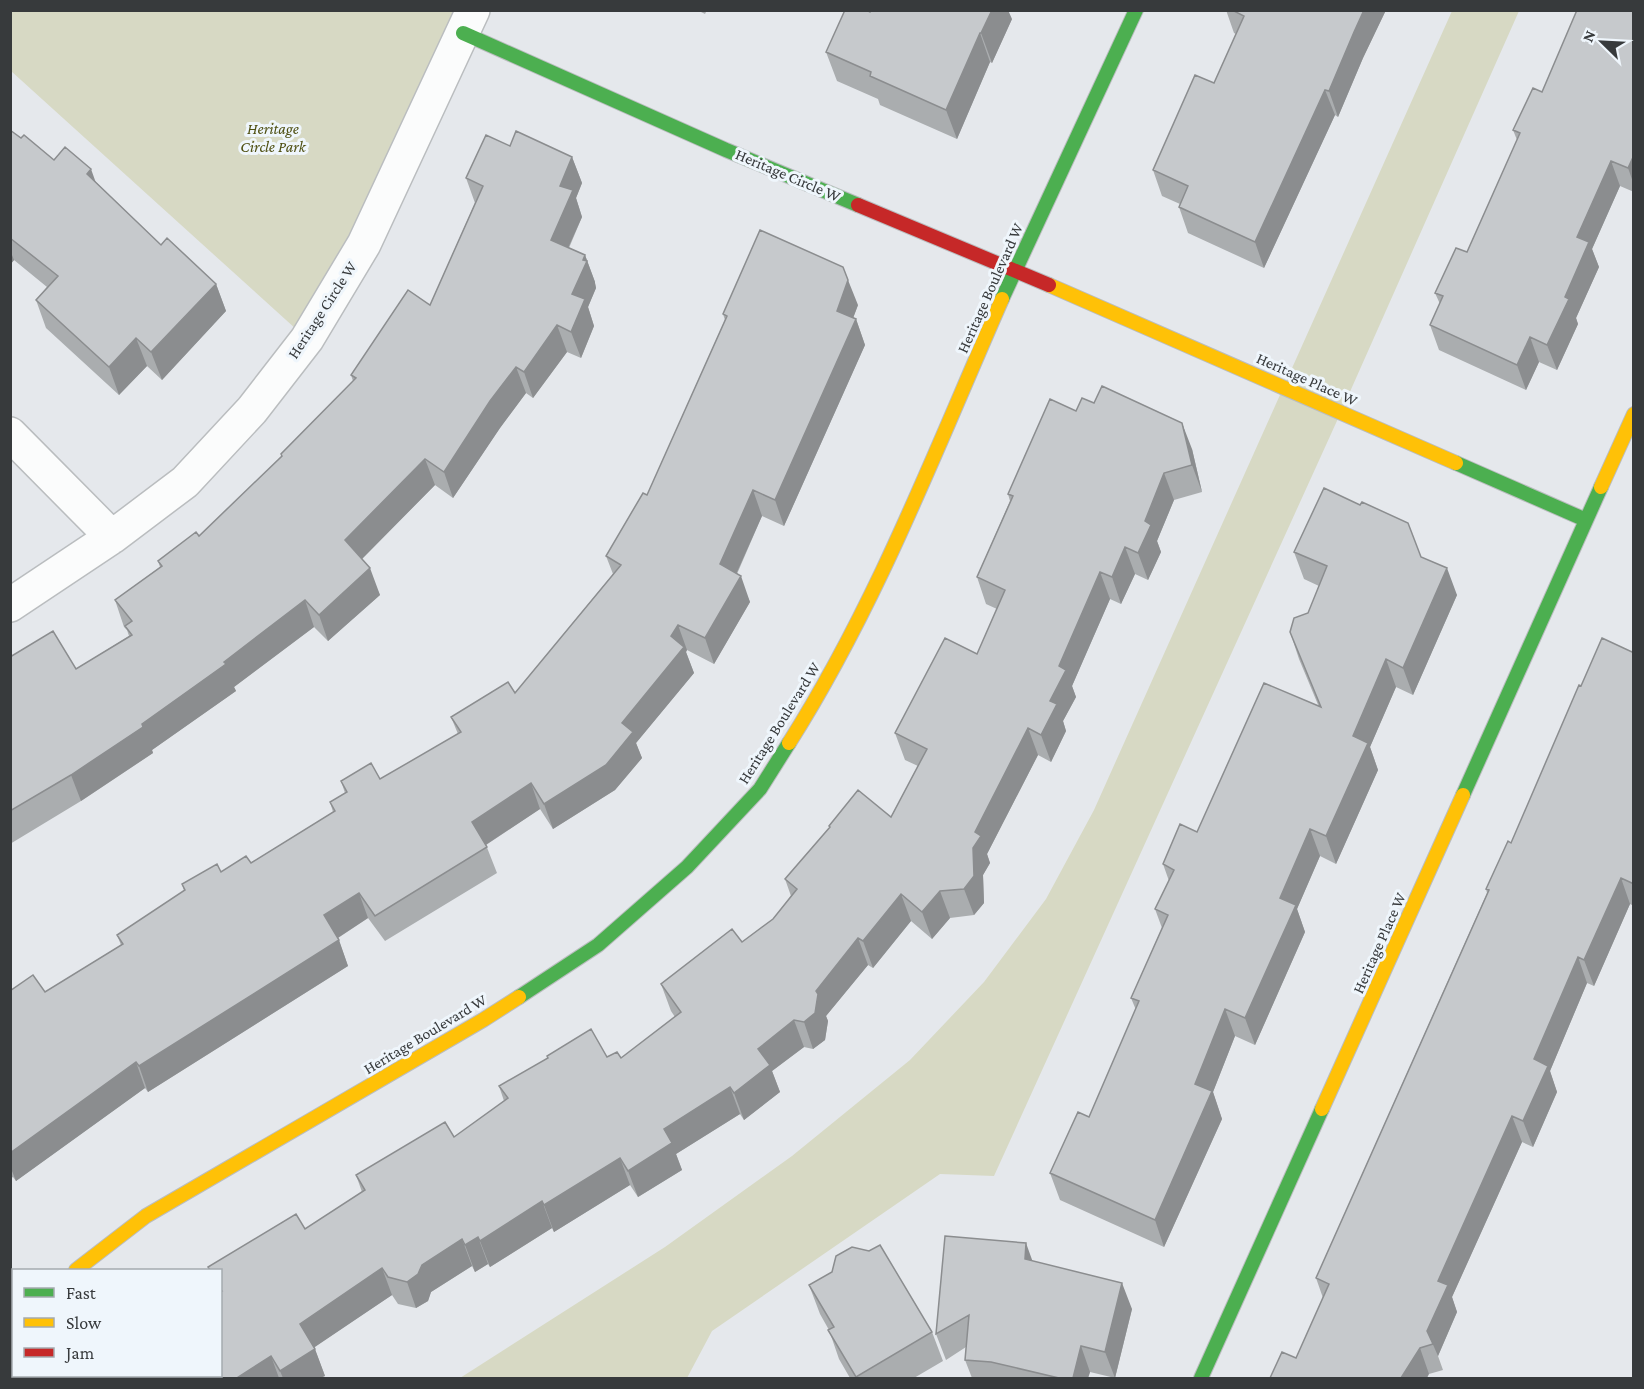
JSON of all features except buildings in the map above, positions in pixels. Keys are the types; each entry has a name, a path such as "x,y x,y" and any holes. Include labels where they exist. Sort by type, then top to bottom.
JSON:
{"street":[{"name":"Heritage Boulevard W","path":"77,1269 146,1216 483,1020 598,945 687,867 760,789 820,694 877,583 1016,270 1136,10"},
{"name":"Heritage Circle W","path":"10,605 112,537 185,482 252,410 307,339 364,244 468,22 726,150 1016,270"},
{"name":"Heritage Place W","path":"1016,270 1586,520"},
{"name":"Heritage Place W","path":"1201,1378 1634,414"},
{"path":"10,434 112,537"}],"green space":[{"name":"Heritage Circle Park","path":"11,11 473,11 307,339 11,71"},
{"path":"1452,11 1519,11 1341,412 994,1176 940,1174 712,1331 687,1378 460,1378 665,1247 792,1156 910,1060 984,982 1046,899 1094,810"}],"traffic: fast":[{"path":"1002,299 1136,10"},
{"path":"463,33 726,150 858,205"},
{"path":"1456,463 1586,520"},
{"path":"1463,795 1601,487"},
{"path":"519,997 598,945 687,867 760,789 789,743"},
{"path":"1201,1378 1322,1109"}],"traffic: slow":[{"path":"1049,285 1456,463"},
{"path":"789,743 821,690 878,581 1002,299"},
{"path":"1601,487 1634,414"},
{"path":"1322,1109 1463,795"},
{"path":"77,1269 146,1216 519,997"}],"traffic: jam":[{"path":"858,205 1049,285"}]}
